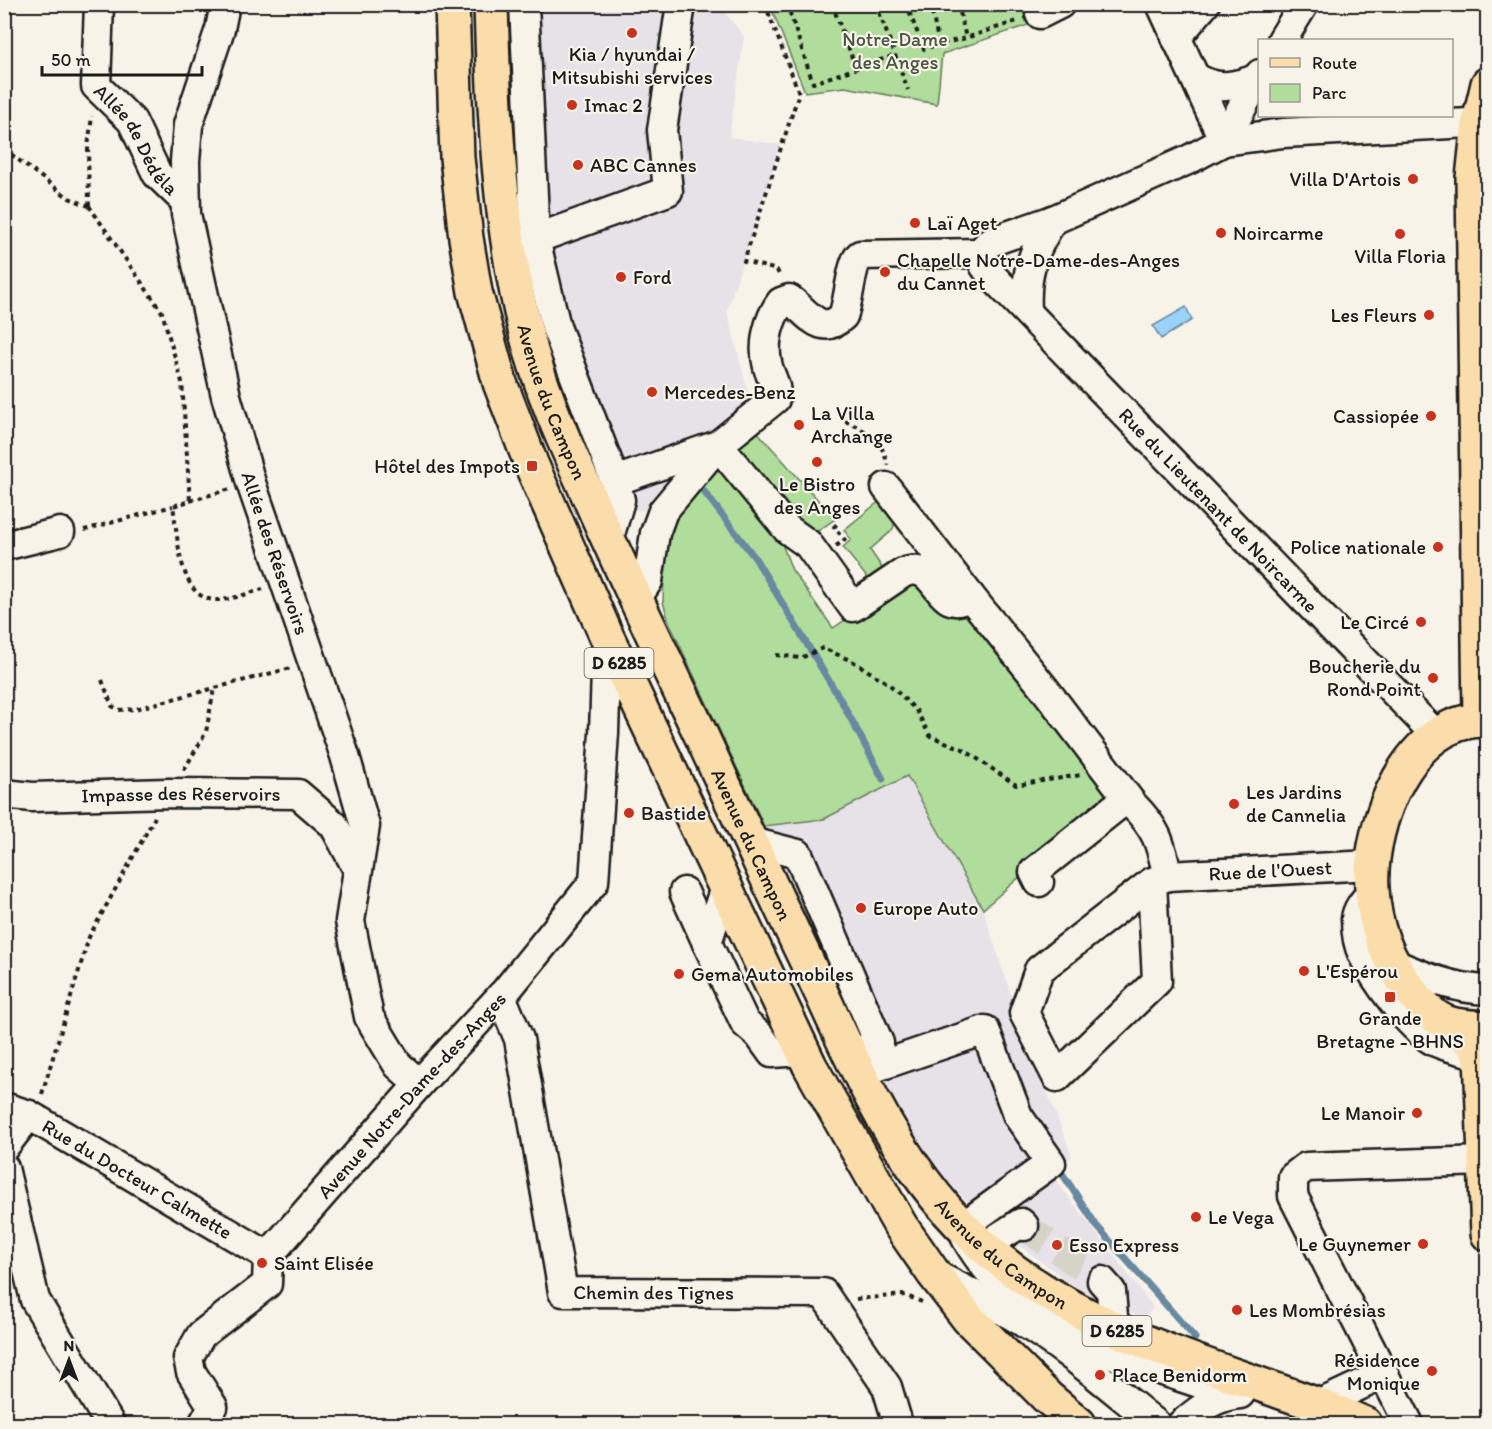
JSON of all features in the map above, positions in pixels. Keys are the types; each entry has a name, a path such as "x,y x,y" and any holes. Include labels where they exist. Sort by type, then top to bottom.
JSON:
{"main road":[{"name":"Avenue du Campon","path":"452,4 457,158 466,238 477,301 504,393 532,466 607,637 803,1051 900,1225 931,1290 968,1318 1047,1397 1079,1425"},
{"name":"Avenue du Campon","path":"490,4 493,75 510,252 521,310 539,375 563,440 608,541 854,1064 913,1168 967,1231 1008,1267 1045,1292 1114,1329 1365,1425"},
{"path":"1488,84 1485,128 1473,178 1484,720 1457,725 1436,735 1412,759 1396,783 1383,814 1375,840 1371,879 1379,932 1392,963 1429,1012 1477,1039 1488,1234"}],"street":[{"name":"Allée de Dédéla","path":"99,4 96,86 132,122 157,174 184,200"},
{"name":"Allée des Réservoirs","path":"225,4 220,29 188,125 184,200 226,396 251,483 345,756 365,826 350,921 369,1017 398,1065 419,1084"},
{"path":"524,4 535,239 556,327 615,481 620,500 608,541"},
{"path":"535,239 668,191 662,130 681,4"},
{"path":"1161,4 1224,141"},
{"path":"1176,38 1205,4"},
{"path":"1283,39 1304,4"},
{"path":"1195,77 1204,83 1219,87 1233,86 1258,76"},
{"path":"1224,141 1258,78"},
{"path":"636,598 648,581 655,533 663,511 718,445 775,399 776,387 768,366 765,348 769,327 777,307 784,299 789,299 813,321 821,324 830,324 843,316 850,294 855,261 860,255 980,253 990,242 1053,220 1190,159 1224,141 1274,134 1485,128"},
{"path":"1027,310 1026,281 1029,268 1040,239 1053,220"},
{"path":"521,310 535,239"},
{"name":"Rue du Lieutenant de Noircarme","path":"980,253 984,265 992,276 1436,735"},
{"path":"615,481 718,445"},
{"path":"718,445 787,529 808,544 853,607 903,573 912,570 926,575 948,599 959,601 970,596"},
{"path":"886,486 1127,798 1149,821 1160,842 1160,879 1157,981 1057,1077 1024,1013 1040,970 1160,879"},
{"path":"4,546 60,532"},
{"name":"Avenue Notre-Dame-des-Anges","path":"268,1256 419,1084 501,996 594,882 604,733 607,637"},
{"name":"Avenue Notre-Dame-des-Anges","path":"604,733 608,719 617,708 630,705 640,708"},
{"name":"Impasse des Réservoirs","path":"4,794 32,797 168,793 298,794 334,825 357,868"},
{"path":"1039,882 1034,872 1127,798"},
{"name":"Rue de l'Ouest","path":"1160,879 1371,879"},
{"path":"1371,879 1356,918 1359,942 1367,962 1402,1013 1420,1032 1439,1044 1477,1039 1485,990 1431,979 1392,963"},
{"path":"707,943 725,887"},
{"path":"684,892 745,1023 759,1035 772,1053 803,1051"},
{"name":"Chemin des Tignes","path":"501,996 519,1039 563,1292 823,1293 888,1387 898,1425"},
{"path":"854,1064 985,1030 1018,1116 1051,1163 967,1231"},
{"path":"4,1147 23,1113"},
{"name":"Rue du Docteur Calmette","path":"23,1113 268,1256"},
{"path":"1409,1425 1293,1196 1293,1177 1306,1167 1485,1161"},
{"path":"4,1168 34,1300 110,1425"},
{"path":"967,1231 1021,1223 1024,1226"},
{"path":"967,1231 976,1257 1004,1288 1049,1325 1070,1338 1100,1350 1233,1394 1261,1394 1309,1402 1384,1374"},
{"path":"205,1424 213,1407 191,1372 188,1358 201,1335 267,1284 268,1256"},
{"path":"1101,1281 1111,1291 1114,1329"},
{"path":"931,1290 1014,1317 1073,1358 1156,1425"},
{"path":"1182,1425 1206,1404 1233,1394"}],"path":[{"path":"765,4 799,93 744,261 777,270 789,299"},
{"path":"787,4 813,83 895,55"},
{"path":"832,4 853,60"},
{"path":"876,4 908,90"},
{"path":"906,4 924,49 966,38 1050,9"},
{"path":"930,4 939,44"},
{"path":"958,4 966,38"},
{"path":"959,10 981,4"},
{"path":"96,86 88,147 89,206 162,312 182,382 190,501"},
{"path":"4,149 69,198 89,206"},
{"path":"845,421 864,430 883,448 888,471 886,486"},
{"path":"60,532 77,532 251,483"},
{"path":"173,506 184,574 191,586 202,596 216,600 245,595 285,582"},
{"path":"776,655 801,658 823,648 854,663 889,684 916,710 930,736 963,749 1016,785 1081,775 1103,767"},
{"path":"102,680 112,706 119,710 135,709 312,663"},
{"path":"23,1113 89,937 168,793 206,732 214,689"},
{"path":"832,1306 861,1298 931,1290"}],"shaded area":[{"path":"503,5 719,5 744,36 729,137 780,145 727,311 752,408 656,511 633,510 612,485 519,213"},
{"path":"907,776 983,909 1018,1017 1072,1156 1051,1174 1153,1307 1145,1319 1092,1296 1070,1283 985,1220 945,1178 904,1120 863,1040 764,826 824,819"}],"green space":[{"name":"Notre-Dame des Anges","path":"770,5 1046,5 1043,20 942,54 937,104 845,87 805,92"},
{"path":"753,427 835,519 815,533 809,533 737,451 737,443"},
{"path":"715,461 779,536 792,570 833,628 908,581 968,611 1112,796 983,909 907,776 824,819 764,826 669,622 663,602 668,517"},
{"path":"882,499 894,523 890,532 870,550 885,572 872,584 843,547 851,540 844,530"}],"water":[{"path":"1186,307 1192,320 1161,339 1153,326"}],"waterway":[{"path":"702,489 755,558 843,704 883,779"},
{"path":"1058,1167 1096,1225 1195,1338"}],"tunnel":[{"path":"1024,1226 1102,1281"}],"place":[{"name":"Kia / hyundai / Mitsubishi services","path":"632,33"},
{"name":"Imac 2","path":"572,105"},
{"name":"ABC Cannes","path":"578,165"},
{"name":"Villa D'Artois","path":"1413,179"},
{"name":"Laï Aget","path":"915,223"},
{"name":"Noircarme","path":"1221,233"},
{"name":"Villa Floria","path":"1400,234"},
{"name":"Chapelle Notre-Dame-des-Anges du Cannet","path":"885,272"},
{"name":"Ford","path":"621,277"},
{"name":"Les Fleurs","path":"1429,315"},
{"name":"Mercedes-Benz","path":"652,392"},
{"name":"Cassiopée","path":"1431,416"},
{"name":"La Villa Archange","path":"799,425"},
{"name":"Le Bistro des Anges","path":"817,462"},
{"name":"Hôtel des Impots","path":"532,466"},
{"name":"Police nationale","path":"1438,547"},
{"name":"Le Circé","path":"1421,622"},
{"name":"Boucherie du Rond Point","path":"1433,678"},
{"name":"Les Jardins de Cannelia","path":"1234,804"},
{"name":"Bastide","path":"629,813"},
{"name":"Europe Auto","path":"861,908"},
{"name":"L'Espérou","path":"1304,971"},
{"name":"Gema Automobiles","path":"679,974"},
{"name":"Grande Bretagne - BHNS","path":"1390,997"},
{"name":"Le Manoir","path":"1417,1113"},
{"name":"Le Vega","path":"1196,1217"},
{"name":"Le Guynemer","path":"1423,1244"},
{"name":"Esso Express","path":"1057,1245"},
{"name":"Saint Elisée","path":"262,1263"},
{"name":"Les Mombrésias","path":"1237,1310"},
{"name":"Résidence Monique","path":"1432,1371"},
{"name":"Place Benidorm","path":"1100,1375"}]}
